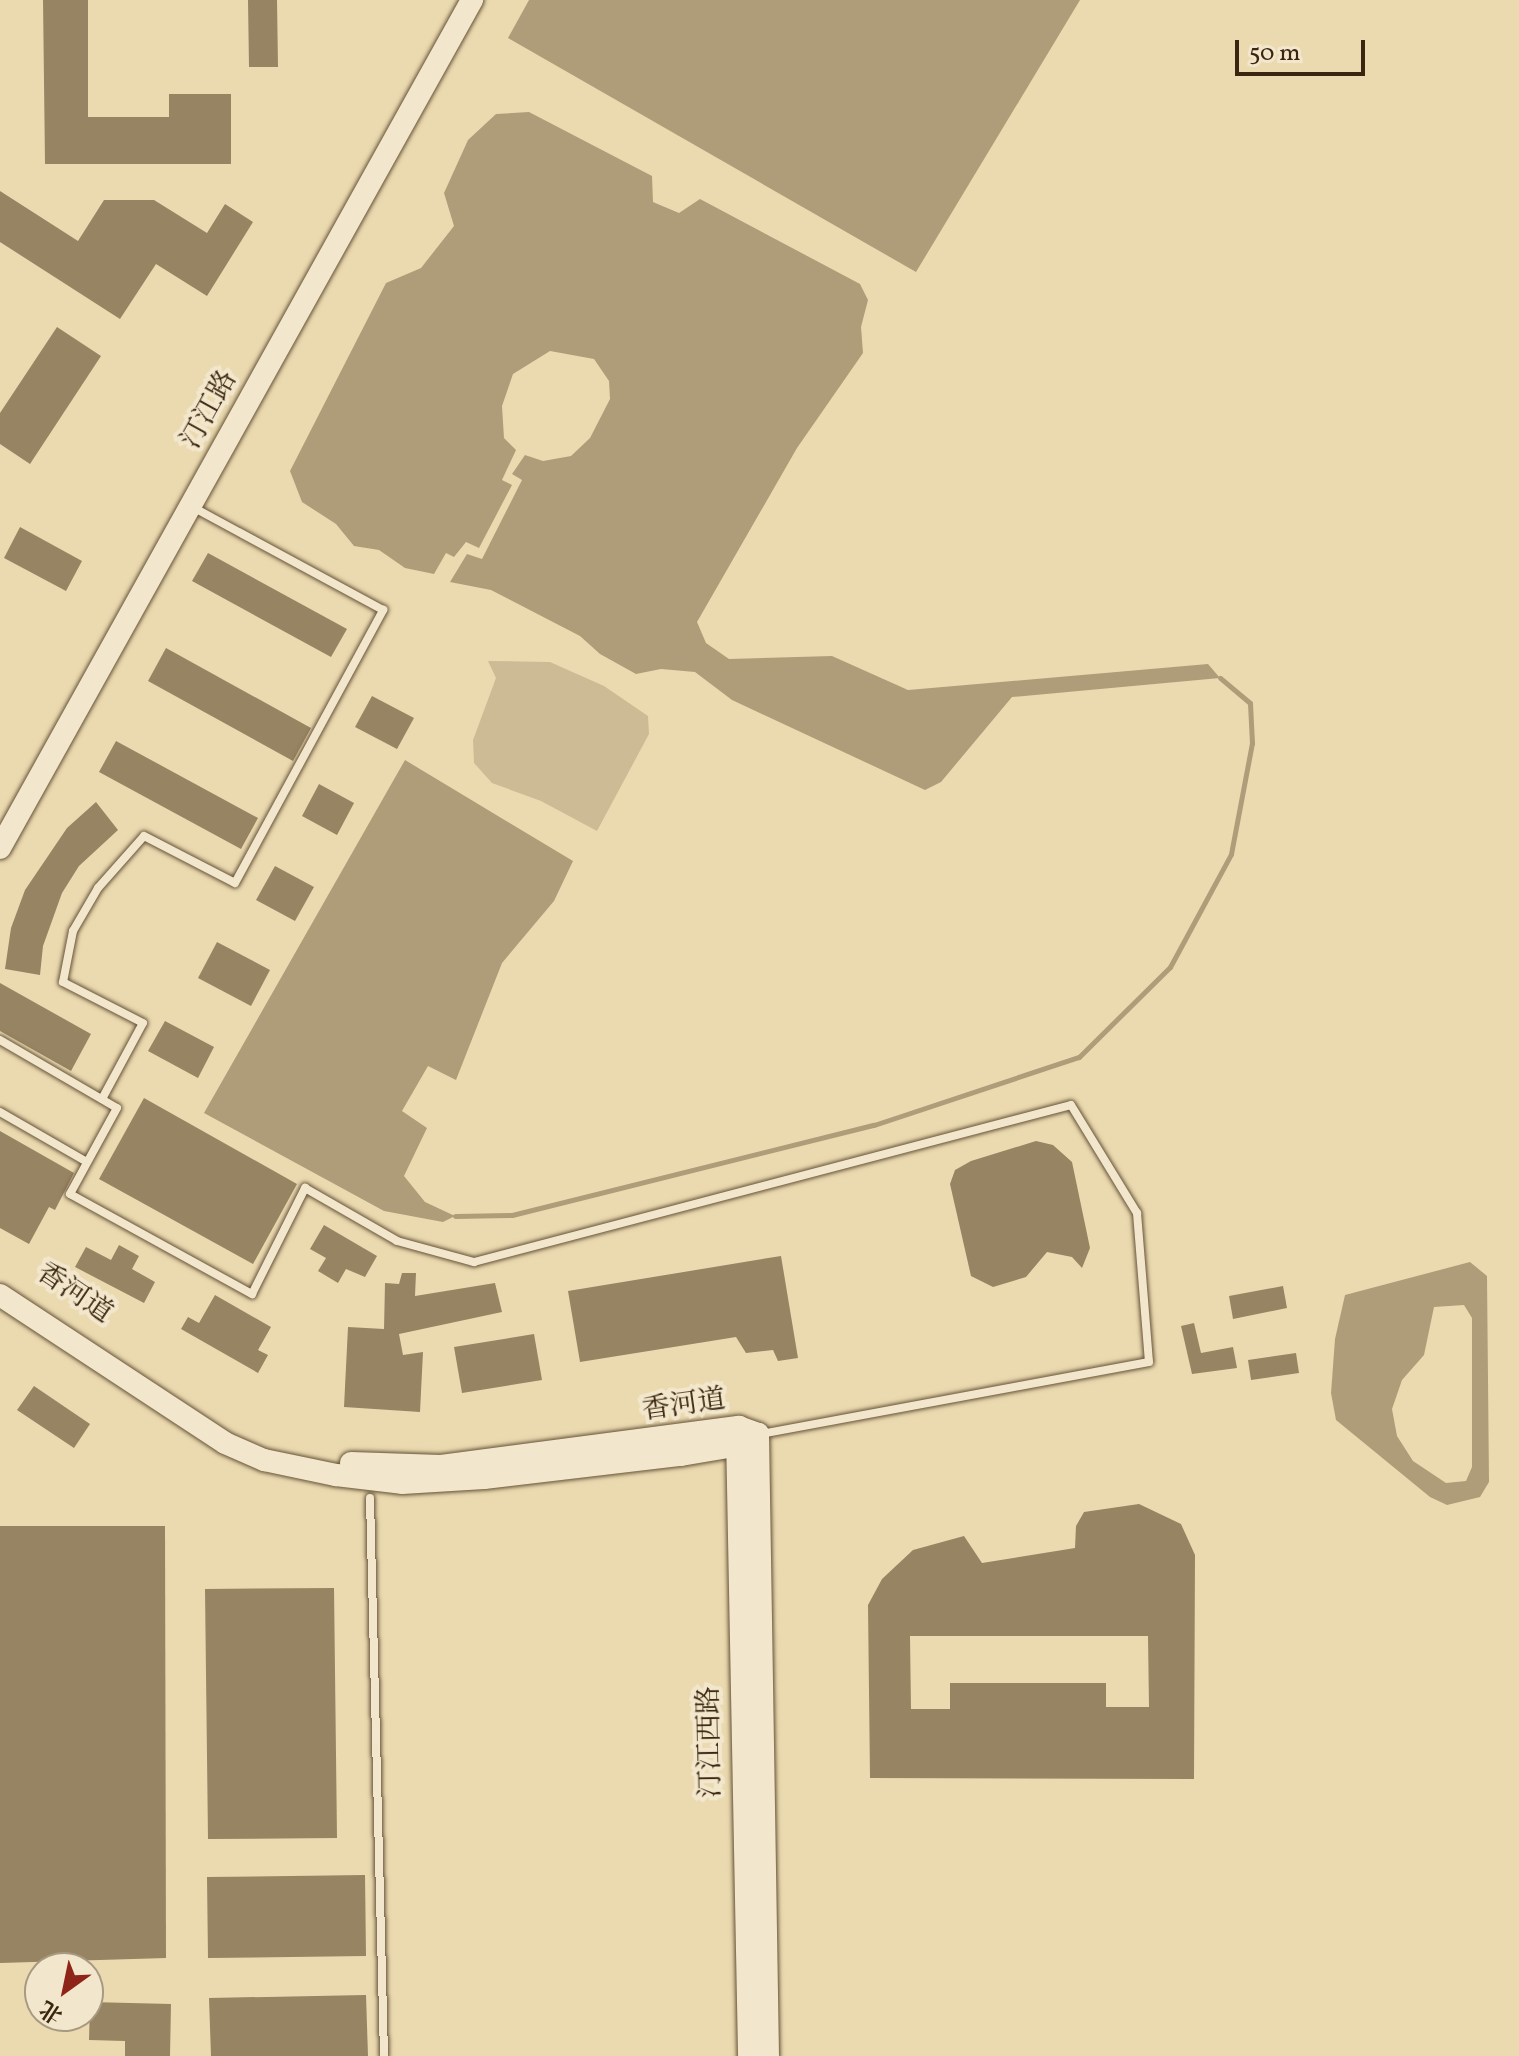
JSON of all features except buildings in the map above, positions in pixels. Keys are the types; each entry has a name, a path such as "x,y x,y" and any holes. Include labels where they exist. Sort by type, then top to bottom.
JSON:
{"street":[{"name":"汀江路","path":"0,828 455,0"},
{"name":"汀江路","path":"0,848 472,0"},
{"name":"香河道","path":"0,1280 228,1430 267,1448 310,1457 441,1466 744,1436"},
{"name":"香河道","path":"0,1295 191,1425 264,1460 303,1469 402,1483 470,1479 744,1436"},
{"name":"汀江西路","path":"744,1436 749,2056"},
{"name":"汀江西路","path":"744,1436 768,2056"}],"lane":[{"path":"102,1099 143,1023 63,982 73,931 91,899 144,836 235,883 383,610 191,506"},
{"path":"0,1040 117,1108 70,1194 252,1294 305,1188 397,1241 474,1262 1071,1105 1137,1213 1149,1362 744,1436"},
{"path":"0,1112 87,1162"},
{"path":"370,1498 384,2056"}],"shaded area":[{"path":"529,0 1080,0 916,272 508,38"},
{"path":"529,112 652,176 653,202 679,213 700,199 860,284 868,300 861,327 863,353 797,448 697,622 706,643 729,659 832,656 908,690 1208,664 1220,678 1012,697 941,782 925,790 732,700 695,672 661,669 636,674 600,654 580,636 491,590 450,582 467,554 482,559 522,480 512,474 525,455 543,461 571,456 590,438 610,399 609,381 594,359 550,351 513,374 502,406 504,438 516,450 502,480 512,485 479,548 466,542 454,557 446,553 434,574 405,568 379,550 354,546 336,524 302,502 290,471 386,283 421,268 454,226 444,193 468,140 496,114"},
{"path":"488,661 550,662 604,686 648,716 649,734 597,831 541,801 492,783 474,763 473,740 496,678"},
{"path":"405,760 573,861 554,901 502,963 456,1080 428,1066 402,1111 427,1128 404,1176 425,1202 455,1216 443,1222 384,1211 204,1113"},
{"path":"1470,1262 1487,1276 1489,1482 1480,1497 1447,1505 1430,1497 1336,1420 1331,1393 1335,1339 1345,1295","holes":["1464,1305 1472,1318 1472,1467 1466,1481 1446,1483 1413,1461 1397,1436 1392,1409 1402,1380 1424,1355 1434,1307"]}],"waterway":[{"path":"455,1216 512,1215 874,1125 1079,1057 1170,967 1231,854 1252,743 1250,703 1220,678"}]}
